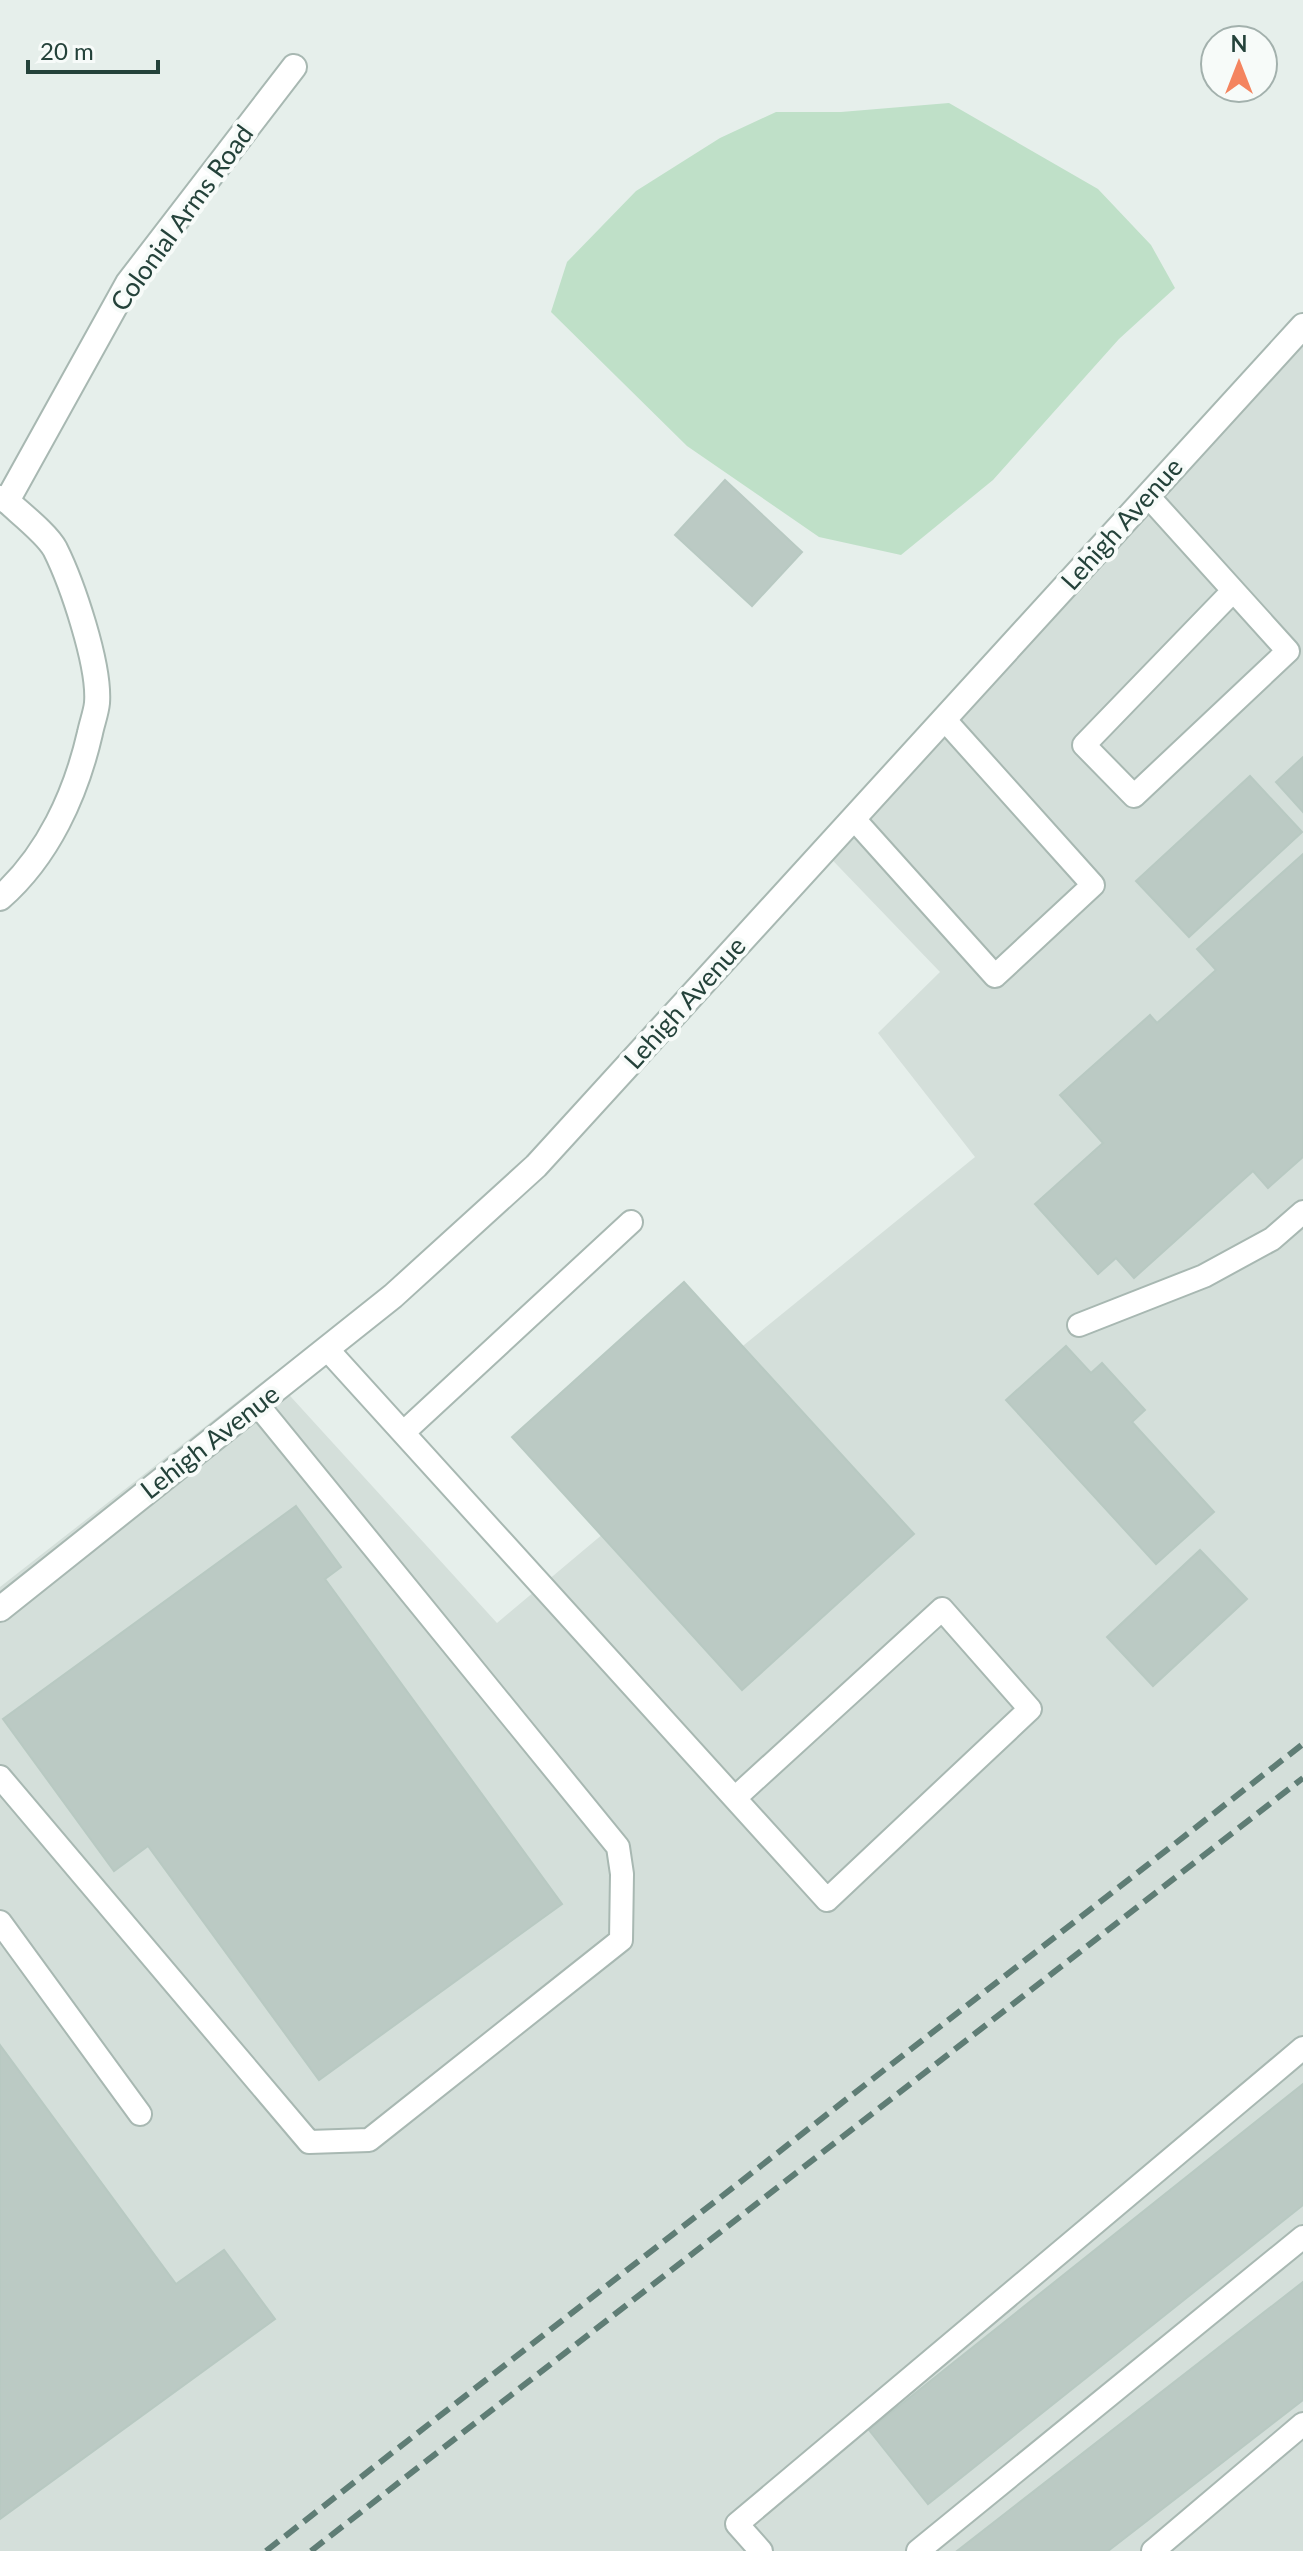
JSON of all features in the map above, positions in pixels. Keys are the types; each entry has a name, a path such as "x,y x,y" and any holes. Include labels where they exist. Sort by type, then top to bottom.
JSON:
{"street":[{"name":"Colonial Arms Road","path":"4,500 128,283 294,67"},
{"name":"Lehigh Avenue","path":"0,1609 393,1296 536,1166 1303,326"},
{"path":"0,898 36,860 64,811 86,753 97,702 92,660 78,610 54,547 4,500"}],"lane":[{"path":"1148,496 1288,651 1134,796 1084,745 1232,592"},
{"path":"854,819 995,976 1093,885 944,719"},
{"path":"1079,1325 1204,1276 1272,1239 1303,1212"},
{"path":"404,1432 631,1222"},
{"path":"327,1349 827,1900 1030,1709 942,1609 736,1797"},
{"path":"0,1777 309,2142 369,2140 621,1940 622,1874 618,1847 257,1404"},
{"path":"0,1922 140,2114"},
{"path":"761,2551 737,2524 1303,2048"},
{"path":"918,2551 1303,2237"},
{"path":"1153,2551 1303,2424"}],"shaded area":[{"path":"1303,321 1303,2551 0,2551 0,1587 271,1375 497,1623 635,1507 599,1463 975,1157 878,1033 940,972 815,842"}],"green space":[{"path":"949,103 1098,189 1151,245 1175,288 1119,339 993,480 901,555 819,537 687,446 551,312 567,262 636,191 720,138 776,112 841,112"}],"building":[{"path":"725,480 802,552 752,606 675,535"},
{"path":"1303,757 1303,812 1276,782"},
{"path":"1250,776 1302,832 1189,937 1136,881"},
{"path":"1303,854 1303,1157 1268,1188 1253,1171 1134,1278 1116,1258 1098,1274 1035,1204 1103,1143 1060,1095 1150,1015 1157,1023 1216,970 1197,949"},
{"path":"684,1282 914,1534 742,1690 512,1437"},
{"path":"1066,1346 1091,1373 1102,1363 1145,1410 1132,1422 1214,1512 1156,1564 1006,1400"},
{"path":"296,1506 341,1567 325,1579 562,1904 319,2080 148,1846 114,1871 3,1719"},
{"path":"1200,1550 1247,1599 1153,1686 1107,1637"},
{"path":"0,2045 176,2284 224,2250 275,2319 0,2519"},
{"path":"1303,2084 1303,2205 928,2504 869,2430"},
{"path":"1303,2282 1303,2400 1108,2551 957,2551"}],"railway":[{"path":"266,2551 1303,1744"},
{"path":"311,2551 1303,1778"}]}
